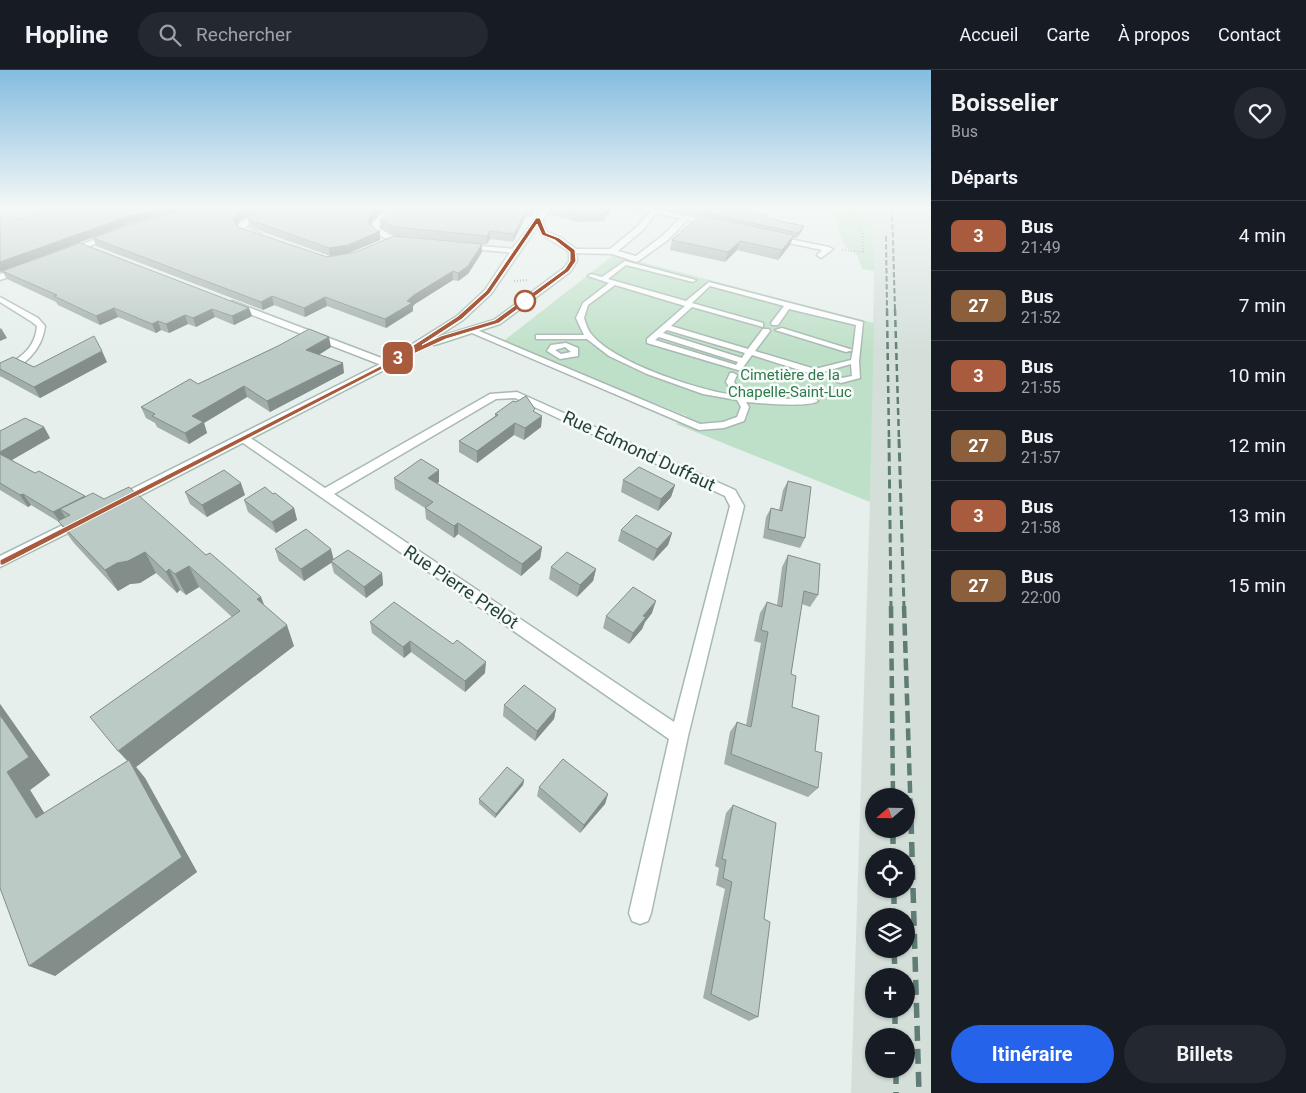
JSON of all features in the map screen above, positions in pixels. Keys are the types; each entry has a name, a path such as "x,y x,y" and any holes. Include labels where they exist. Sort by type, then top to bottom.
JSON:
{"street":[{"path":"392,362 460,318 488,292 512,256"},
{"path":"0,562 392,362 444,338 497,322 566,271 573,261 573,256"},
{"path":"628,256 637,258 640,256"},
{"path":"0,277 31,266"},
{"path":"0,268 13,272"},
{"path":"221,300 392,362"},
{"path":"460,318 464,326 481,327"},
{"name":"Rue Edmond Duffaut","path":"324,494 494,396 510,395 517,395 730,492 737,506 679,736 640,913"},
{"name":"Rue Pierre Prelot","path":"242,438 679,736"}],"lane":[{"path":"602,280 625,263 693,280"},
{"path":"591,276 760,325 777,326 849,350"},
{"path":"614,283 585,304 580,318 589,337 610,352 645,371 716,395 783,403 814,401"},
{"path":"666,327 750,352 841,380 856,378 854,361 860,324 709,284 658,334 743,361 750,352 766,331 777,326 787,306"},
{"path":"0,299 41,326 41,336 37,347 0,373"},
{"path":"760,325 759,329 766,331"},
{"path":"469,330 699,427 724,425 741,419 744,407 730,382 733,375"},
{"path":"539,337 561,341 589,337"},
{"path":"815,372 854,361"}],"shaded area":[{"path":"873,256 931,256 931,1093 851,1093 870,502"}],"green space":[{"name":"Cimetière de la Chapelle-Saint-Luc","path":"613,256 874,323 870,502 676,424 687,416 501,343"},
{"path":"858,256 873,256 874,271 862,269"}],"building":[{"path":"0,256 18,256 0,262"},
{"path":"45,256 113,256 249,308 232,316 212,309 193,318 185,315 166,324 158,321 152,324 114,308 96,316 54,296 57,295 2,271"},
{"path":"140,256 475,256 468,266 458,273 453,271 414,295 407,301 412,303 385,319 325,297 304,308 272,296 261,302"},
{"path":"309,329 329,337 306,350 343,363 267,401 244,386 192,416 203,422 185,433 152,416 155,414 141,407 190,379 198,384"},
{"path":"94,336 102,351 34,387 0,369 0,363 13,357 34,367"},
{"path":"526,396 535,409 533,411 542,416 525,428 515,423 477,451 459,441 498,415 495,414 513,401 516,402"},
{"path":"25,418 44,427 0,452 0,431"},
{"path":"0,454 35,473 39,471 85,496 53,512 0,483"},
{"path":"421,459 439,470 428,478 542,547 522,564 458,523 454,526 425,508 433,502 394,478"},
{"path":"639,467 675,485 661,499 623,480"},
{"path":"224,470 241,483 202,505 185,492"},
{"path":"788,481 811,487 805,538 768,529 771,508 782,511"},
{"path":"129,487 206,555 210,553 261,597 257,599 287,625 118,751 90,717 240,611 189,566 175,574 169,569 166,572 145,552 105,570 58,521 70,515 60,509 93,493 104,499"},
{"path":"265,487 294,508 272,522 244,500"},
{"path":"636,515 672,533 657,549 621,530"},
{"path":"306,529 331,549 301,569 275,549"},
{"path":"348,550 382,573 364,587 331,561"},
{"path":"567,552 596,569 580,585 551,567"},
{"path":"788,555 820,564 818,595 804,591 791,674 796,676 792,707 819,716 815,751 822,753 818,788 731,754 737,722 751,727 768,632 761,630 767,602 782,607"},
{"path":"633,587 656,601 643,616 646,617 633,633 606,616"},
{"path":"394,602 453,644 457,640 486,662 465,681 410,641 403,647 370,622"},
{"path":"524,685 556,709 537,731 504,705"},
{"path":"0,715 29,757 7,772 36,818 129,760 182,857 29,966 0,888"},
{"path":"563,759 608,794 584,825 539,787"},
{"path":"507,767 524,780 496,814 479,799"},
{"path":"733,805 776,823 764,919 770,922 758,1017 711,994 732,882 723,878 726,860 722,859"}],"railway":[{"path":"886,256 887,310"},
{"path":"893,256 895,310"},
{"path":"887,309 889,440"},
{"path":"895,309 899,440"},
{"path":"889,439 891,607"},
{"path":"899,439 904,607"},
{"path":"891,606 893,788"},
{"path":"904,606 910,788"},
{"path":"893,838 893,848"},
{"path":"912,838 919,1093"},
{"path":"894,898 894,908"},
{"path":"894,958 895,968"},
{"path":"895,1018 895,1028"},
{"path":"896,1078 896,1093"}],"bus line":[{"name":"3","path":"411,349 460,318 488,292 512,256"},
{"name":"3","path":"0,562 395,360 444,338 497,322 567,270 574,256"}]}
